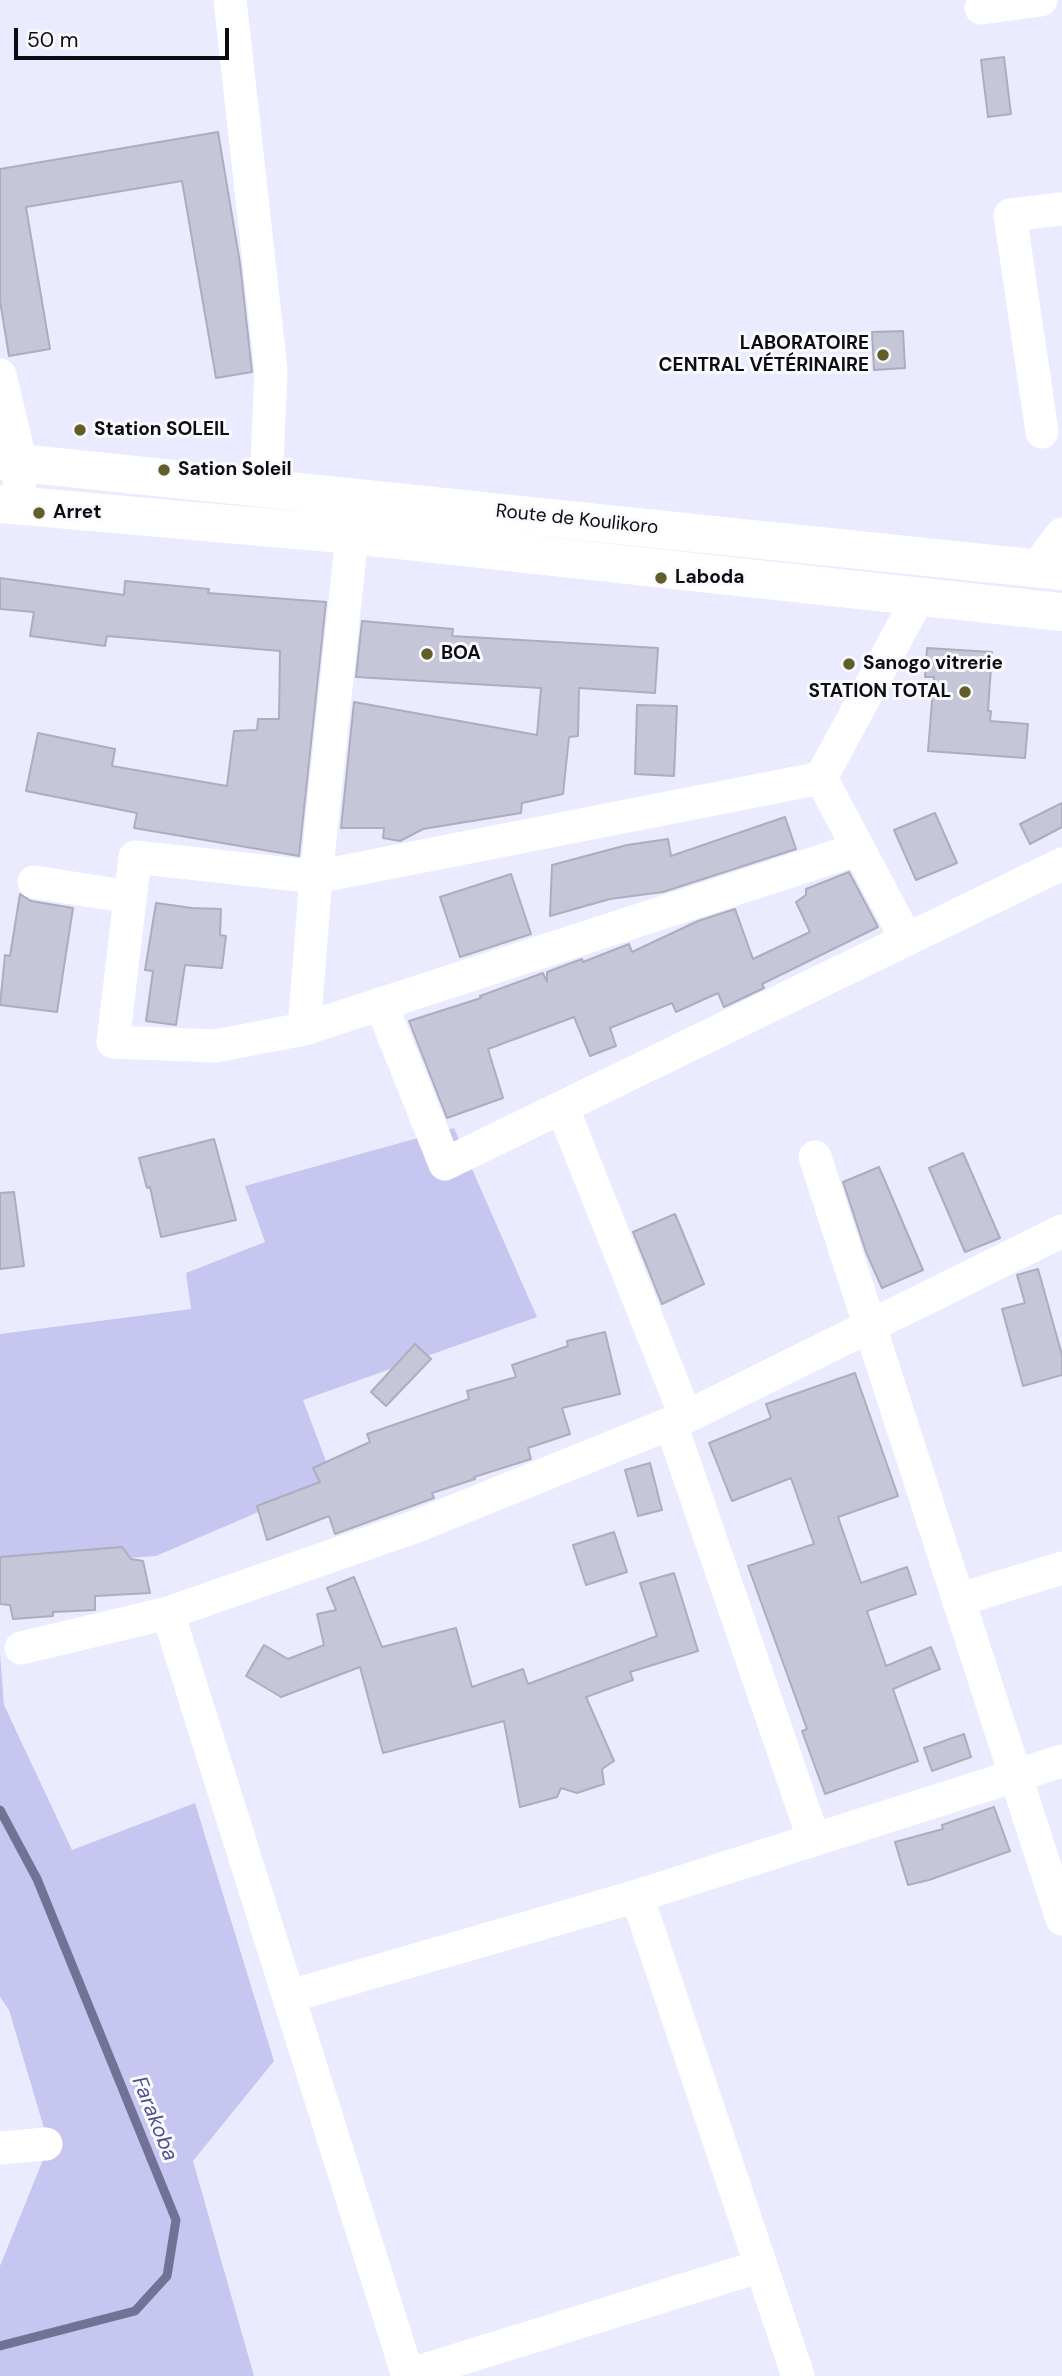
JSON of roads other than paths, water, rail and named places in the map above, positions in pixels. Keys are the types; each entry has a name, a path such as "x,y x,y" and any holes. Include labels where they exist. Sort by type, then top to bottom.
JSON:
{"main road":[{"name":"Route de Koulikoro","path":"11,462 1049,570"},
{"name":"Route de Koulikoro","path":"9,505 352,535 1062,612"}],"street":[{"path":"230,0 271,370 266,487"},
{"path":"981,8 1041,0"},
{"path":"1042,432 1010,215 1062,209"},
{"path":"0,375 11,462 9,505"},
{"path":"1049,570 1062,534"},
{"path":"304,1029 316,877 352,535"},
{"path":"821,778 918,598"},
{"path":"821,778 316,877 135,857 113,1042 215,1046 304,1029 858,849"},
{"path":"821,778 907,940"},
{"path":"381,1004 444,1164 1062,864"},
{"path":"34,882 130,897"},
{"path":"562,1107 679,1421 814,1840"},
{"path":"815,1157 1062,1919"},
{"path":"21,1648 168,1613 417,1526 679,1421 1062,1231"},
{"path":"958,1600 1062,1568"},
{"path":"168,1613 408,2375 761,2266"},
{"path":"290,1996 637,1896 1062,1761"},
{"path":"637,1896 798,2376"},
{"path":"0,2148 46,2144"}],"waterway":[{"name":"Farakoba","path":"0,1810 37,1879 176,2220 167,2276 135,2311 0,2346"}],"place":[{"name":"LABORATOIRE CENTRAL VÉTÉRINAIRE","path":"883,355"},
{"name":"Station SOLEIL","path":"80,430"},
{"name":"Sation Soleil","path":"164,470"},
{"name":"Arret","path":"39,513"},
{"name":"Laboda","path":"661,578"},
{"name":"BOA","path":"427,654"},
{"name":"Sanogo vitrerie","path":"849,664"},
{"name":"STATION TOTAL","path":"965,692"}]}
